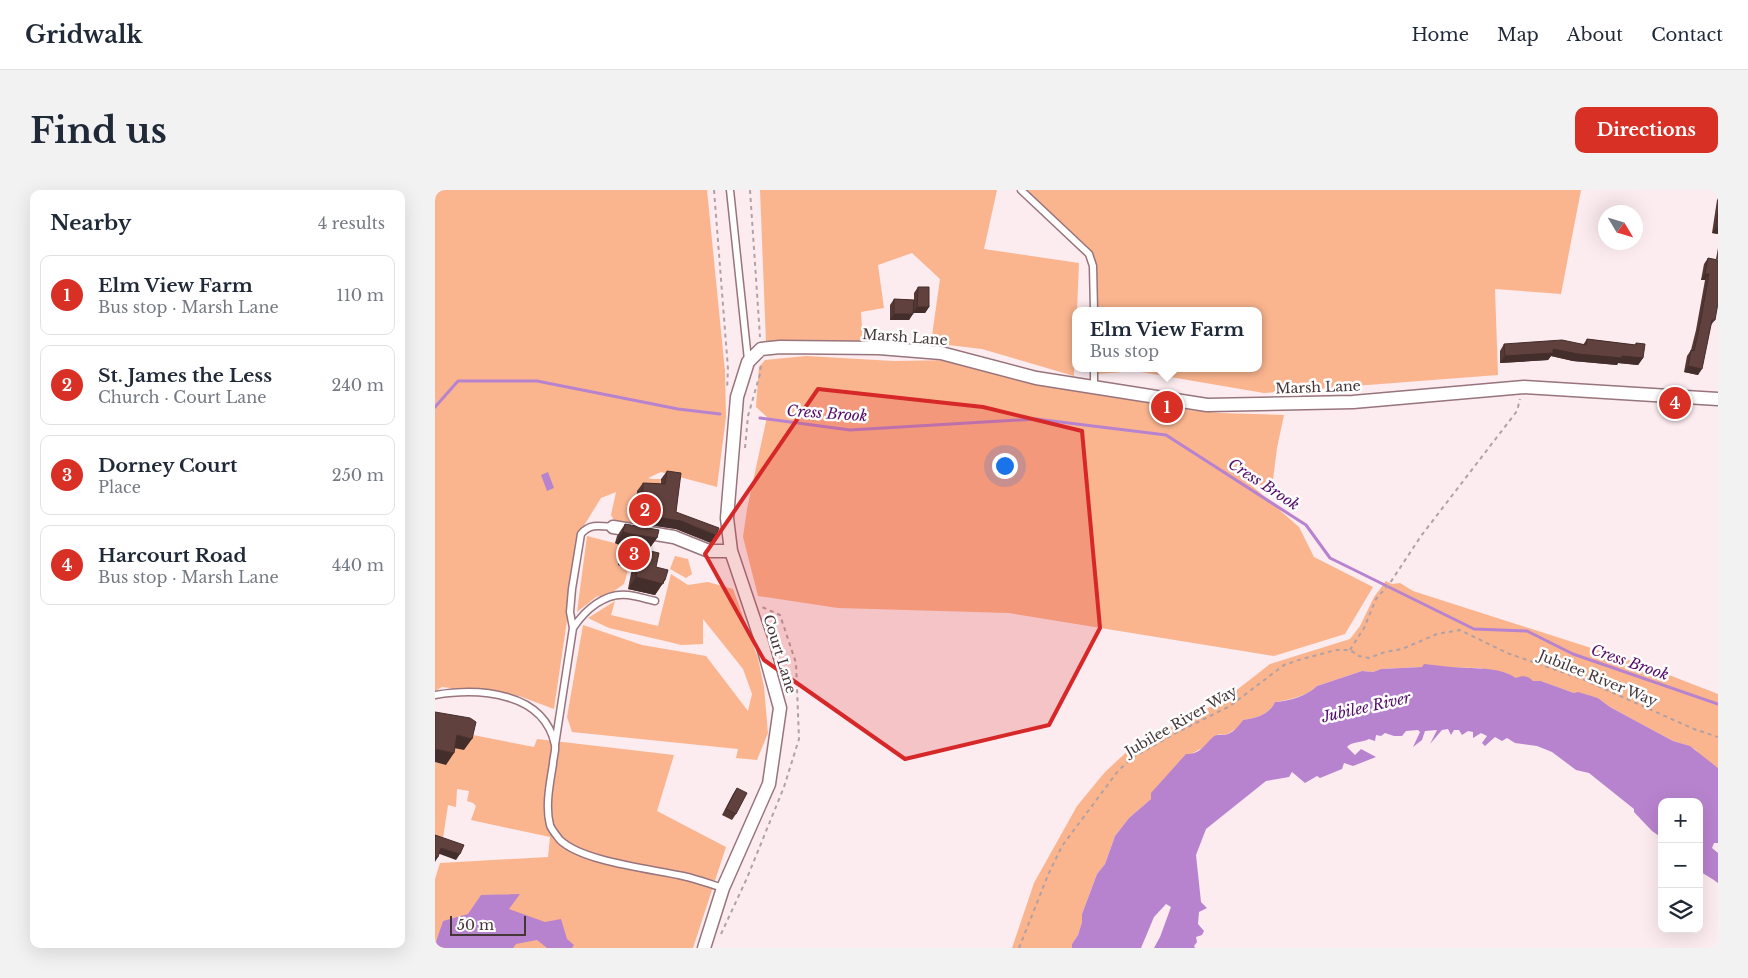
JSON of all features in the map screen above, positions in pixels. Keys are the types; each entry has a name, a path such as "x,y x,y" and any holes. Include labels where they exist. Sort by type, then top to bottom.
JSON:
{"street":[{"name":"Marsh Lane","path":"761,349 780,346 879,348 941,353 1036,378 1207,405 1353,402 1523,387 1718,399"},
{"path":"749,362 761,349"},
{"name":"Court Lane","path":"704,948 723,888 769,784 780,708 762,643 731,551 727,518 737,397 749,362"},
{"path":"613,527 674,537 709,552 731,551"}],"lane":[{"path":"729,190 749,362"},
{"path":"1021,190 1089,254 1093,266 1094,307"},
{"path":"1094,372 1094,387"},
{"path":"613,527 592,526 585,529 581,534 571,597 570,612 573,628 548,799 550,826 561,841 603,861 686,877 723,888"},
{"path":"573,628 590,608 615,596 627,595 655,601"},
{"path":"435,695 451,692 482,692 509,697 533,708 547,726 555,746"}],"path":[{"path":"714,190 728,369 727,396"},
{"path":"745,454 748,416 760,374 761,349 750,190"},
{"path":"1350,650 1365,628 1376,599 1390,583 1421,536 1517,412 1523,387"},
{"path":"719,939 747,878 780,796 799,739 796,663 780,615 758,606"},
{"name":"Jubilee River Way","path":"1019,948 1062,846 1131,758 1230,706 1284,665 1336,650 1350,650 1359,656 1369,658 1385,652 1402,649 1437,634 1460,630 1507,653 1582,679 1694,729 1718,737"}],"highlighted area":[{"path":"818,389 983,407 1082,431 1100,628 1049,725 905,759 764,660 705,554"}],"shaded area":[{"path":"435,190 707,190 725,371 726,417 717,487 661,472 648,478 661,479 655,529 616,524 611,515 616,492 601,498 580,532 554,709 519,696 442,687 435,691"},
{"path":"760,190 997,190 984,249 1079,263 1077,307 1072,307 1072,372 1074,372 1074,376 982,349 931,343 940,279 912,253 878,265 884,308 861,312 863,344 766,342"},
{"path":"1027,190 1581,190 1561,294 1495,289 1498,375 1264,393 1141,372 1262,372 1262,307 1094,307 1093,257"},
{"path":"806,356 894,361 950,360 1072,388 1189,410 1284,415 1277,448 1271,495 1227,464 1299,527 1314,557 1373,587 1345,634 1274,656 1009,613 838,608 758,596 743,537 747,509 767,417 756,407 759,367 765,360"},
{"path":"1097,372 1122,372 1097,374"},
{"path":"587,536 622,545 618,565 629,567 624,584 611,593 596,597 577,612"},
{"path":"675,556 688,559 692,574 686,578 670,569"},
{"path":"671,574 688,585 708,582 733,589 758,658 764,687 768,733 757,760 736,758 738,749 572,732 567,717 583,625 642,645 706,656 748,711 752,694 743,669 703,619 703,644 681,645 609,628 588,618 615,601 611,615 658,626"},
{"path":"1386,581 1392,584 1400,583 1413,591 1638,663 1718,694 1718,768 1696,750 1673,741 1610,707 1598,698 1574,693 1541,681 1516,678 1480,668 1422,667 1381,669 1373,672 1362,671 1317,686 1297,697 1275,702 1266,713 1243,720 1239,727 1226,735 1219,734 1212,738 1206,746 1191,754 1151,799 1129,818 1115,836 1105,864 1097,874 1082,914 1078,935 1072,944 1072,948 1012,948 1034,883 1077,806 1105,772 1133,746 1224,700 1270,664 1350,639 1360,626 1374,597"},
{"path":"468,734 534,747 537,739 674,755 657,811 726,847 693,948 435,948 435,879 440,863 548,857 550,837 471,820 476,806 467,801 469,791 457,789 456,807 448,805 443,838 435,837 435,762 446,764 449,747"}],"water":[{"path":"548,472 554,488 547,491 541,475"},
{"name":"Jubilee River","path":"1424,664 1485,669 1509,674 1516,678 1521,676 1533,681 1541,681 1574,693 1578,692 1598,698 1610,707 1673,741 1690,746 1718,768 1718,843 1714,843 1712,848 1718,853 1718,883 1703,873 1703,798 1658,798 1658,835 1634,812 1634,809 1589,773 1576,770 1552,752 1537,746 1515,743 1507,738 1502,741 1495,737 1485,746 1482,743 1487,736 1481,733 1473,738 1473,732 1468,731 1462,735 1459,730 1454,730 1451,735 1448,729 1442,730 1430,744 1437,730 1425,731 1422,740 1413,747 1420,732 1418,730 1406,731 1402,736 1385,733 1381,736 1376,735 1375,741 1369,739 1347,747 1355,755 1361,749 1376,757 1353,766 1344,763 1342,769 1320,778 1317,776 1305,783 1292,772 1289,777 1266,781 1206,829 1196,855 1201,902 1207,908 1199,912 1198,924 1204,931 1202,935 1196,937 1195,948 1154,948 1171,907 1166,904 1154,917 1141,948 1072,948 1072,944 1078,935 1082,914 1097,874 1105,864 1115,836 1129,818 1151,799 1151,793 1186,754 1199,751 1214,736 1230,733 1243,720 1266,713 1275,702 1298,697 1308,693 1317,686 1362,671 1373,672 1381,669 1422,667"},
{"path":"520,894 509,909 545,922 561,919 567,939 574,945 572,948 547,948 537,940 516,944 513,948 435,948 443,921 468,914 481,895"}],"building":[{"path":"1708,258 1718,260 1718,303 1715,320 1712,320 1702,369 1688,366 1691,350 1694,351 1700,324 1709,274 1705,274"},
{"path":"918,287 929,287 929,307 917,307"},
{"path":"894,299 914,300 913,314 894,314"},
{"path":"1587,339 1636,345 1636,343 1645,344 1643,358 1578,354 1553,349 1553,353 1505,356 1504,344 1562,340 1586,345"},
{"path":"667,471 681,473 676,512 719,528 716,535 681,521 642,515 643,483 665,484"},
{"path":"625,524 659,530 657,538 623,532"},
{"path":"628,546 659,553 656,567 668,570 663,584 636,577 640,557 626,553"},
{"path":"435,712 470,718 476,722 472,739 457,735 454,753 435,749"},
{"path":"737,788 747,793 736,814 726,809"},
{"path":"435,835 464,845 460,854 441,848 438,857 435,856"}],"waterway":[{"name":"Cress Brook","path":"435,407 458,381 537,381 678,409 720,414"},
{"name":"Cress Brook","path":"760,418 850,430 1036,419 1166,435 1306,525 1330,558 1474,629 1527,631 1573,654 1718,704"}],"place":[{"name":"Harcourt Road","path":"1675,403"},
{"name":"Elm View Farm","path":"1167,407"},
{"name":"St. James the Less","path":"645,510"},
{"name":"Dorney Court","path":"634,554"}]}
